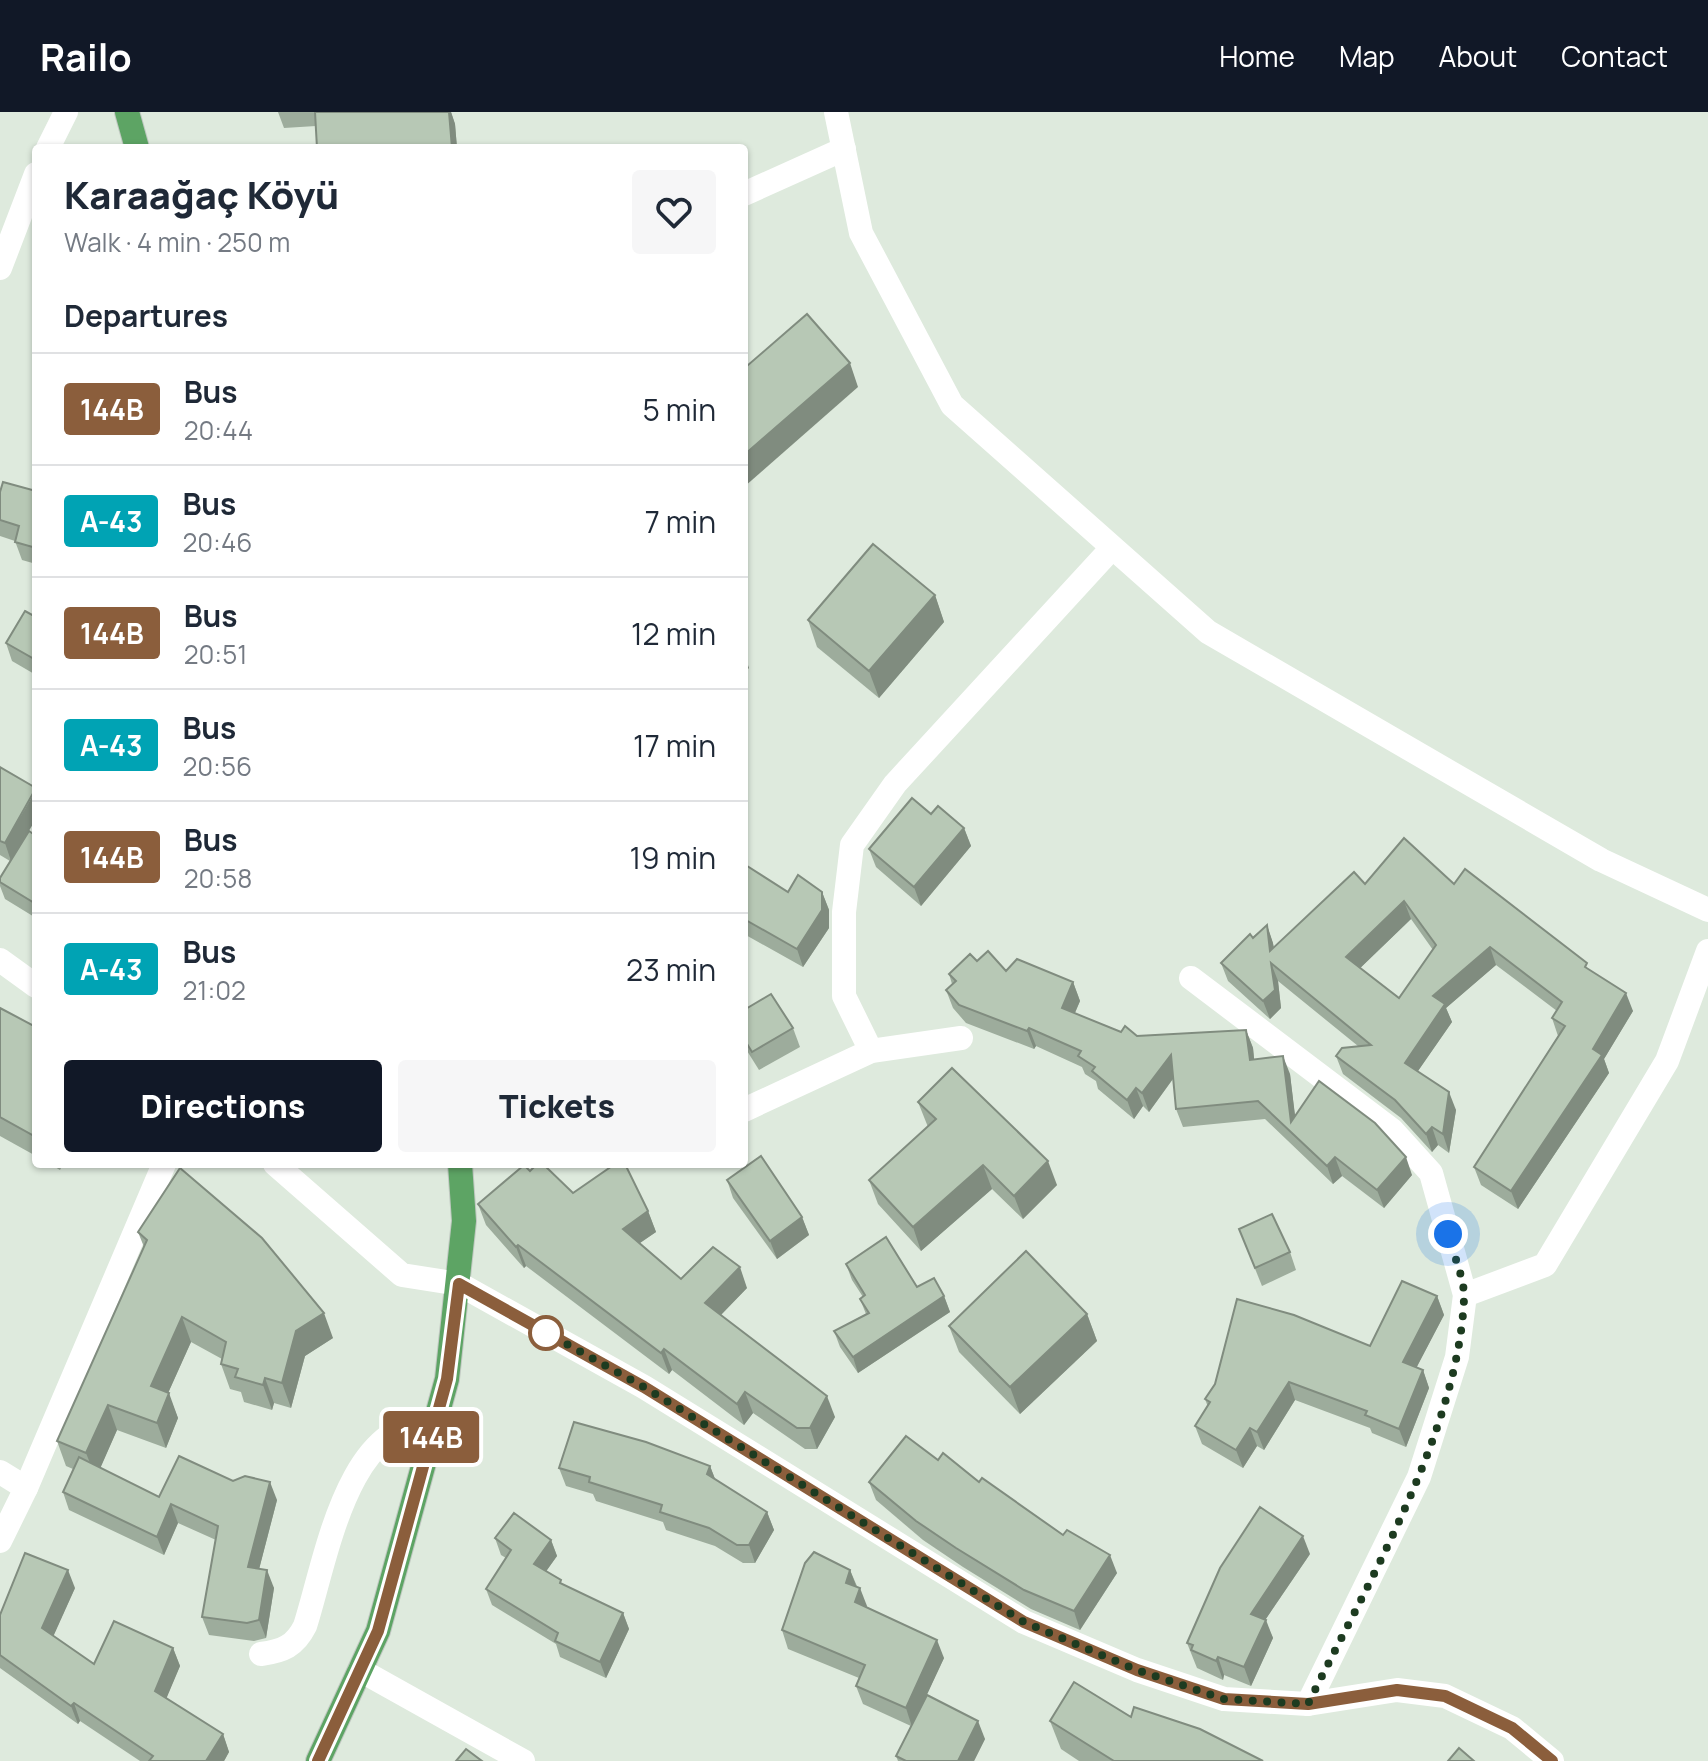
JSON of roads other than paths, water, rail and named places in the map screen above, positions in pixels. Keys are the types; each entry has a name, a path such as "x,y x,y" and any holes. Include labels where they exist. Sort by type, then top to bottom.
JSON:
{"main road":[{"path":"127,112 136,144"},
{"path":"318,1761 378,1631 447,1379 464,1221 460,1168"}],"street":[{"path":"50,144 66,112"},
{"path":"836,112 861,233 952,405 1208,632 1601,860 1708,910"},
{"path":"748,192 844,149"},
{"path":"0,268 32,184"},
{"path":"871,1051 844,996 844,912 852,845 895,784 1112,548"},
{"path":"1465,1295 1545,1265 1667,1061 1708,951"},
{"path":"0,960 32,983"},
{"path":"1191,978 1392,1130 1431,1173 1465,1295 1457,1357 1419,1477 1308,1704"},
{"path":"748,1108 871,1051 961,1038"},
{"path":"0,1541 26,1488 162,1168"},
{"path":"280,1168 402,1275 459,1284 644,1387 1024,1622 1137,1670 1224,1699 1308,1704 1397,1690 1445,1696 1512,1728 1552,1761"},
{"path":"261,1654 281,1651 298,1641 349,1488 367,1453 404,1425 435,1423"},
{"path":"0,1472 26,1488"},
{"path":"360,1670 523,1761"}]}
